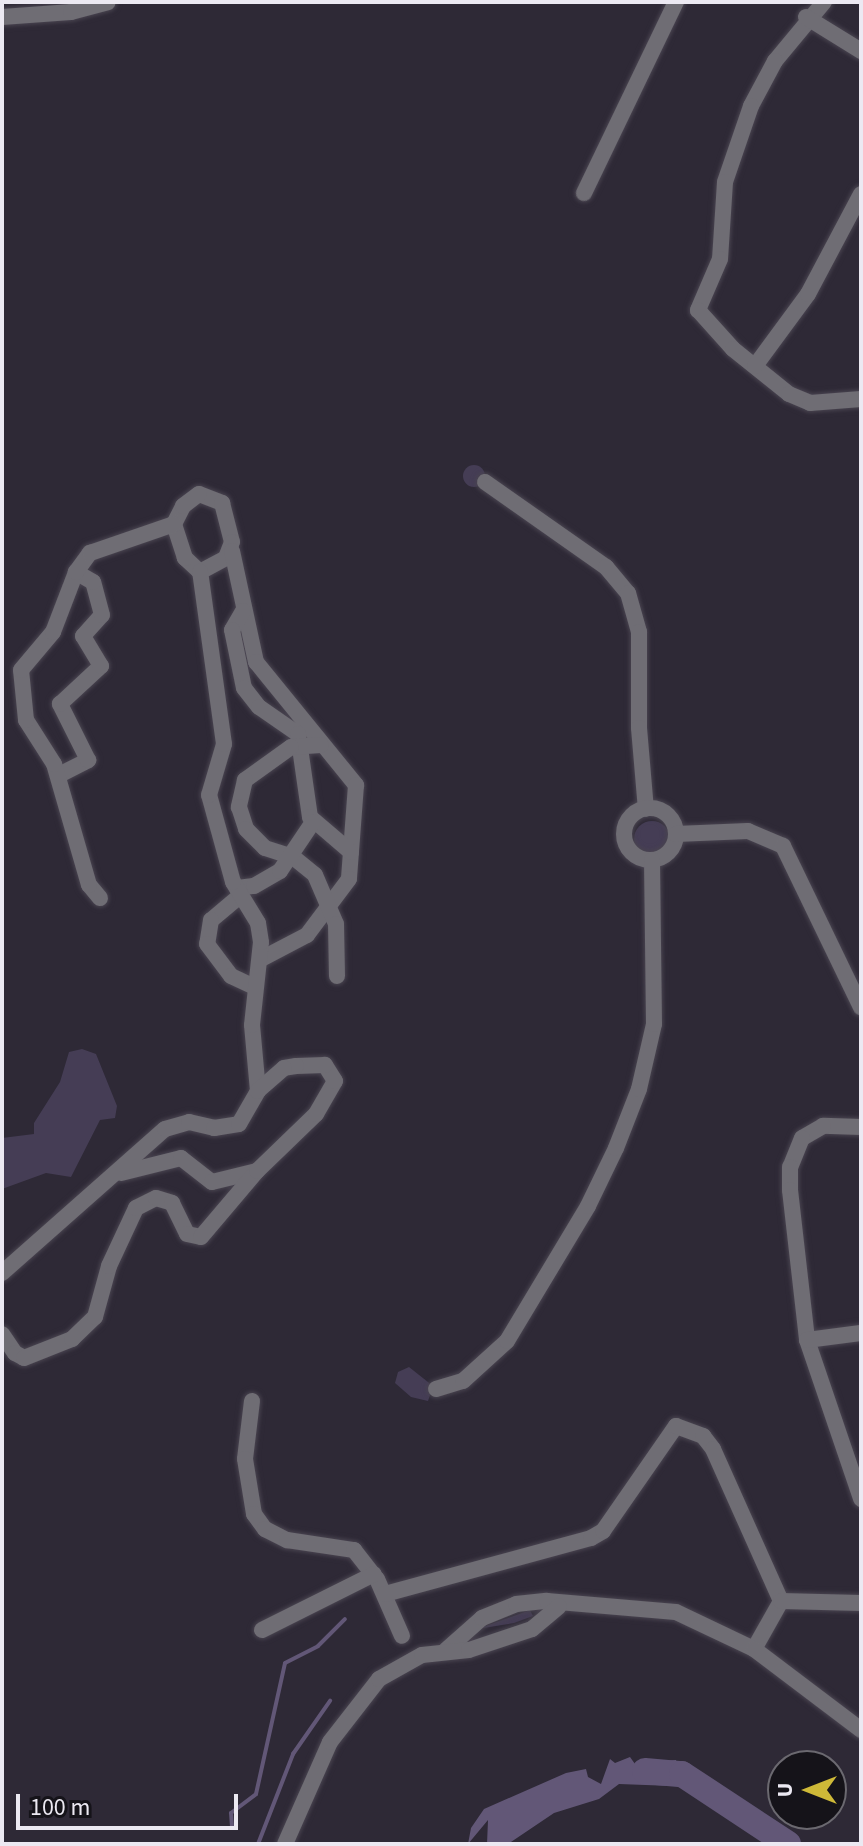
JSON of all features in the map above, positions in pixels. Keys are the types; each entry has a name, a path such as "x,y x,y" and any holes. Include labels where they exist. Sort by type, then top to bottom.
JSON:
{"street":[{"path":"2,17 71,12 108,2"},
{"path":"584,193 676,2"},
{"path":"824,2 806,17 775,61 735,145 725,182 725,239 698,310 770,382 810,403 861,399"},
{"path":"806,17 861,51"},
{"path":"755,366 808,294 861,194"},
{"path":"485,482 606,567 628,593 639,632 639,728 646,809"},
{"path":"100,898 89,885 59,775 26,720 21,670 53,632 76,572 90,553 174,524 190,498 209,494 228,513 243,611 256,662 321,745 346,767 356,785 349,879 307,935 261,959"},
{"path":"174,524 185,558 200,572 224,744 209,795 239,892 258,923 261,959 255,987 258,1091"},
{"path":"200,572 232,551"},
{"path":"59,775 88,760 60,704 101,666 83,636 102,615 93,582 76,572"},
{"path":"243,611 232,630 244,688 259,707 298,734 303,793 313,822 351,852"},
{"path":"321,745 300,746 245,780 239,796 241,819 253,838 265,848 293,857 315,875 330,906 337,976"},
{"path":"646,809 667,814 676,834 672,849 652,860 633,853 626,841 629,820 646,809"},
{"path":"255,987 231,976 207,944 211,920 239,892 266,881 293,857 313,822"},
{"path":"676,834 748,831 783,846 861,1007"},
{"path":"436,1389 463,1381 507,1341 588,1206 620,1138 644,1075 654,1024 652,860"},
{"path":"2,1273 165,1129 189,1122 214,1128 239,1124 258,1091 284,1068 325,1065 335,1081 316,1114 257,1171 217,1222 195,1239 172,1203 156,1198 136,1208 109,1266 95,1317 72,1339 24,1358 15,1353 2,1334"},
{"path":"861,1127 838,1124 812,1129 802,1138 790,1167 795,1269 807,1340 861,1499"},
{"path":"151,1144 154,1162"},
{"path":"108,1177 154,1162 192,1161 212,1182 257,1171"},
{"path":"807,1340 861,1333"},
{"path":"252,1401 245,1459 254,1514 265,1529 287,1540 354,1550 374,1574 402,1636"},
{"path":"385,1594 591,1538 603,1531 676,1426 703,1436 713,1449 781,1601"},
{"path":"262,1630 374,1574"},
{"path":"446,1650 482,1618 504,1608 547,1601 559,1606 676,1612 754,1649 861,1730"},
{"path":"781,1601 861,1603"},
{"path":"754,1649 781,1601"},
{"path":"285,1844 304,1792 348,1715 379,1679 405,1662 446,1650 469,1650 518,1634 551,1617 559,1606"}],"shaded area":[{"path":"474,465 482,468 485,476 482,484 474,487 466,484 463,476 466,468"},
{"path":"652,821 665,826 670,839 665,852 652,857 639,852 634,839 639,826"},
{"path":"82,1049 96,1054 117,1106 115,1118 100,1120 71,1177 46,1173 2,1189 2,1138 34,1134 34,1123 60,1082 69,1052"},
{"path":"409,1367 433,1386 428,1401 411,1397 395,1383 398,1372"},
{"path":"530,1610 533,1616 514,1623 477,1629"},
{"path":"630,1757 635,1764 676,1760 679,1773 672,1786 619,1784 599,1799 554,1813 508,1844 487,1844 488,1820 468,1844 471,1828 484,1809 566,1773 586,1769 588,1777 601,1784 610,1759 615,1763"}],"waterway":[{"path":"232,1827 231,1813 256,1794 285,1663 318,1646 345,1619"},
{"path":"258,1844 293,1754 330,1701"},
{"path":"645,1771 682,1774 788,1844"}]}
